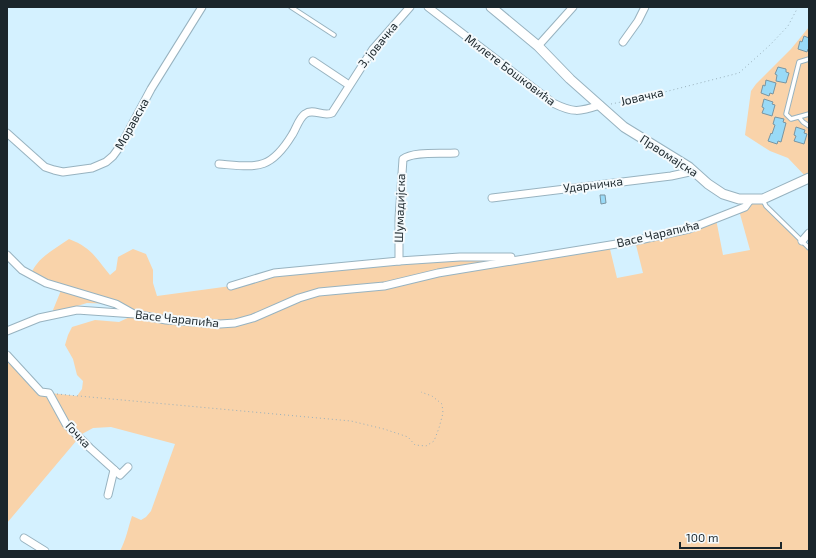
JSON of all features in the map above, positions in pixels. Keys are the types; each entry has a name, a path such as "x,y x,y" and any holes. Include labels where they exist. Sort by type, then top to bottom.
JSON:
{"main road":[{"path":"491,7 500,10 570,79 600,106"},
{"name":"Првомајска","path":"600,106 624,127 682,162 711,187 725,195 739,199 762,199 809,178"}],"street":[{"name":"Моравска","path":"7,133 45,167 54,170 63,172 92,168 106,162 117,150 151,89 202,7"},
{"name":"3. јовачка","path":"219,164 257,166 272,160 285,146 303,115 311,112 325,115 332,114 373,49 410,7"},
{"name":"Милете Бошковића","path":"428,7 553,103 567,110 585,111 600,106"},
{"path":"538,46 573,7"},
{"path":"623,42 638,21 645,7"},
{"path":"313,61 349,85"},
{"name":"Шумадијска","path":"399,261 403,159 410,156 455,153"},
{"name":"Ударничка","path":"492,198 671,176 694,171"},
{"name":"Васе Чарапића","path":"7,330 38,318 77,310 134,314 166,320 220,324 235,323 253,318 299,298 319,292 384,286 438,273 635,241 689,229 745,207 750,200"},
{"path":"802,241 809,233"},
{"path":"7,255 22,270 46,283 116,304 134,314"},
{"path":"232,286 274,273 399,261 460,257 531,257"},
{"path":"7,355 41,392 49,393"},
{"name":"Гочка","path":"49,393 66,424 114,470"},
{"path":"108,495 114,470 120,475 128,467"},
{"path":"24,538 45,551"}],"lane":[{"path":"292,7 334,35"},
{"path":"809,59 799,62 786,114 792,119 809,114"},
{"path":"799,117 809,126"},
{"path":"762,199 766,206 809,248"}],"path":[{"name":"Јовачка","path":"600,106 641,98 739,73 770,46 788,26 798,7"},
{"path":"49,393 351,421 384,429 408,438 415,445 426,446 434,441 443,414 442,404 432,396 421,392"}],"shaded area":[{"path":"809,27 808,179 788,158 770,151 745,135 751,91 756,84 791,49"},
{"path":"750,200 764,202 809,248 809,551 120,551 132,516 141,520 151,511 175,444 111,427 93,428 82,434 7,523 7,355 41,392 77,396 82,389 83,381 77,375 73,359 65,345 72,327 95,320 119,322 134,315 116,304 87,303 54,313 53,310 62,288 31,275 33,269 42,259 52,250 69,239 77,242 88,250 110,275 116,270 118,257 133,249 146,254 153,270 153,283 157,296 231,286 274,273 399,261 531,257 609,245 617,278 643,273 635,241 716,219 723,255 750,250 740,209"}],"building":[{"path":"804,36 809,38 809,49 807,52 798,49 800,41 802,42"},
{"path":"778,67 786,69 786,72 789,73 786,83 776,81 777,75 775,74"},
{"path":"766,80 776,83 773,94 770,93 769,96 761,93 763,85 765,86"},
{"path":"764,99 773,102 772,104 775,105 772,116 762,113 764,108 762,107"},
{"path":"775,117 784,119 783,122 786,123 781,142 778,141 777,144 768,141 775,125 773,124"},
{"path":"796,127 805,130 804,133 807,134 804,144 794,141 796,136 794,135"},
{"path":"600,195 605,195 606,203 601,204"}]}
